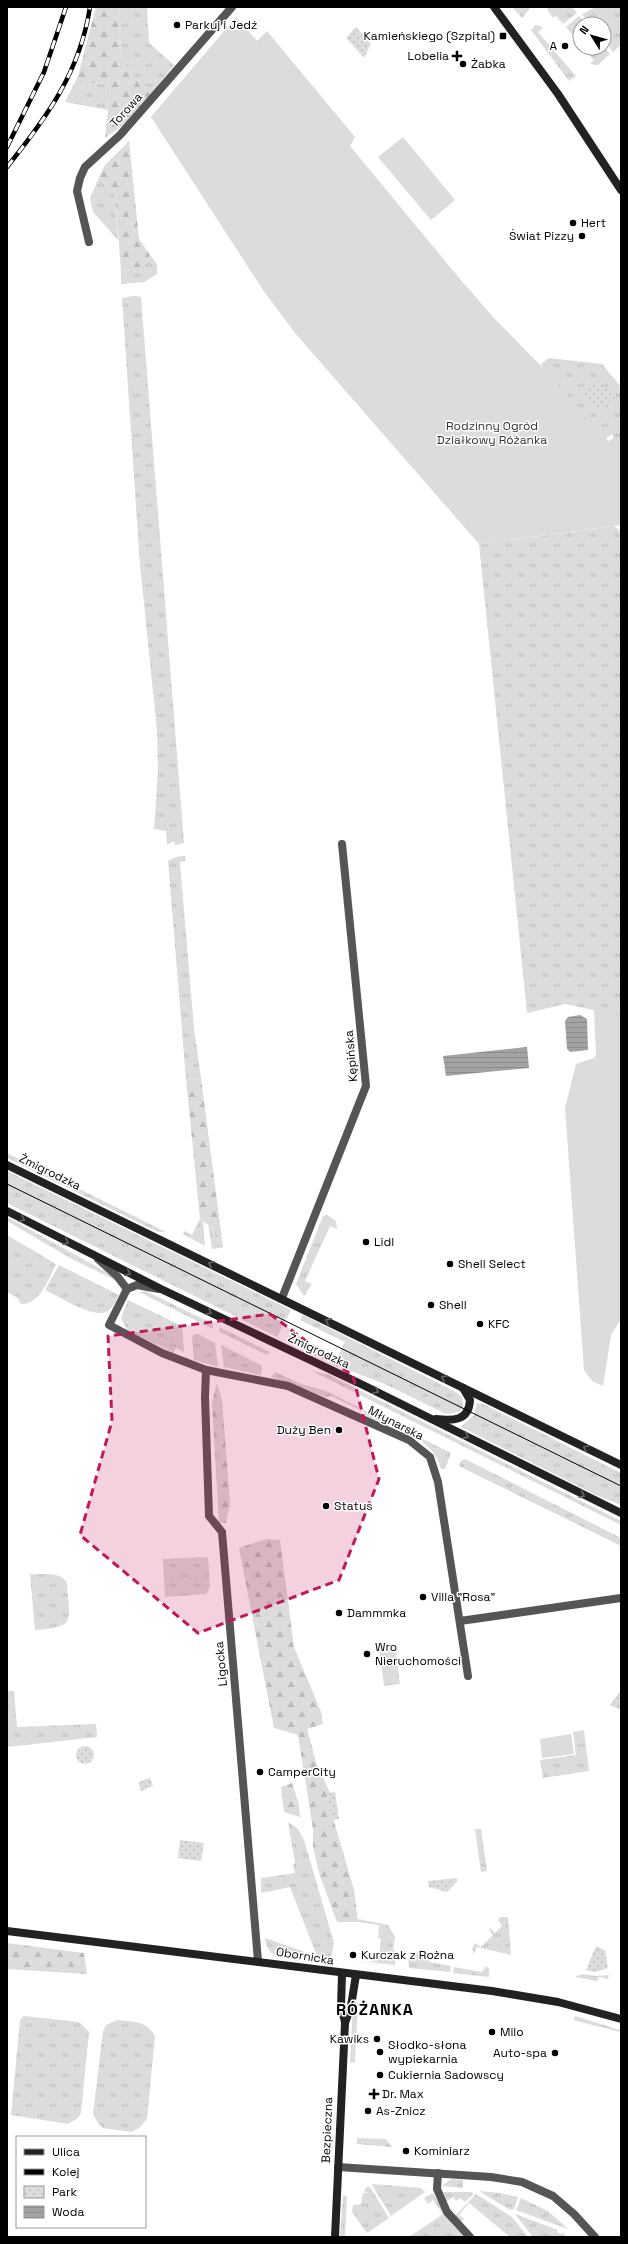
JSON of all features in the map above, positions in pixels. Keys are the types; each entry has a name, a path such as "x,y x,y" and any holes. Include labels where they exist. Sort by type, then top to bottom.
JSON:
{"main road":[{"path":"494,7 558,94 621,190"},
{"name":"Żmigrodzka","path":"7,1165 282,1298 621,1465"},
{"name":"Żmigrodzka","path":"7,1211 161,1289 432,1418 621,1513"},
{"path":"432,1418 451,1420 461,1419 467,1413 470,1400 463,1387"},
{"name":"Obornicka","path":"7,1931 258,1960 342,1974 510,1994 558,2002 621,2019"},
{"name":"Bezpieczna","path":"335,2237 345,2023 341,2006 342,1974"},
{"name":"Bezpieczna","path":"345,2023 351,2006 356,1975"}],"street":[{"name":"Torowa","path":"89,242 78,191 80,178 86,167 125,129 232,7"},
{"name":"Kępińska","path":"282,1298 366,1086 342,844"},
{"path":"96,1257 117,1276 127,1289 137,1285 161,1289"},
{"name":"Młynarska","path":"127,1289 109,1325 162,1353 206,1370 288,1386 409,1440 427,1453 433,1463 438,1482 468,1676"},
{"name":"Ligocka","path":"206,1370 205,1397 209,1516 222,1532 258,1960"},
{"path":"460,1621 621,1598"},
{"path":"338,2167 509,2179 534,2187 563,2204 595,2237"},
{"path":"438,2173 437,2189 447,2212 470,2237"}],"highlighted area":[{"path":"270,1314 353,1376 379,1479 339,1580 198,1633 80,1535 112,1421 108,1336"}],"green space":[{"path":"96,7 118,7 121,56 132,74 151,94 128,122 105,138 108,110 106,84 86,83 69,101 65,102 78,76"},
{"path":"118,7 147,7 149,43 174,65 151,94 132,74 121,56"},
{"path":"512,7 531,7 522,18"},
{"path":"547,7 572,7 577,13 563,24 556,16 553,18"},
{"path":"596,7 621,7 621,45 613,52 612,51 612,16 584,16 582,14"},
{"name":"Rodzinny Ogród Działkowy Różanka","path":"236,17 257,41 267,31 355,137 350,146 460,279 494,318 543,368 621,455 621,525 479,544 295,333 263,290 151,117"},
{"path":"572,22 572,34 566,27"},
{"path":"536,25 543,27 538,32 576,76 569,81 531,30"},
{"path":"356,27 371,44 364,58 346,38"},
{"path":"590,56 608,56 598,65 590,63 594,60"},
{"path":"86,83 106,84 108,110 65,102 69,101"},
{"path":"403,137 455,200 431,220 378,157"},
{"path":"129,141 139,239 150,255 143,268 121,270 115,195 99,177 105,165"},
{"path":"99,177 115,195 118,240 93,212 90,199"},
{"path":"150,255 157,264 157,274 144,282 121,284 121,270 142,268"},
{"path":"134,296 141,297 184,843 175,845 174,841 167,845 166,831 154,829 158,770 157,731 140,565 122,298"},
{"path":"549,358 602,364 621,387 621,455 608,442 614,437 612,434 605,439 543,368 541,364"},
{"path":"599,381 615,395 614,398 600,411 596,411 584,397 585,393"},
{"path":"614,526 621,532 621,1016 565,1004 527,1013 479,544"},
{"path":"185,856 186,861 180,862 180,864 194,1028 201,1078 186,1079 168,861 176,857"},
{"path":"594,1010 621,1016 621,1319 611,1335 603,1386 592,1381 584,1370 565,1108 576,1064 594,1058 596,1054"},
{"path":"201,1078 223,1247 220,1248 213,1228 200,1219 186,1079"},
{"path":"7,1153 166,1232 158,1232 7,1158"},
{"path":"7,1171 291,1310 277,1337 7,1203"},
{"path":"327,1215 336,1221 337,1229 330,1226 305,1281 312,1284 304,1296 296,1284 323,1216"},
{"path":"7,1217 112,1275 117,1281 72,1259 7,1221"},
{"path":"200,1219 203,1221 205,1246 183,1234 184,1231 192,1235"},
{"path":"208,1224 213,1228 220,1248 212,1249"},
{"path":"7,1235 56,1264 43,1290 34,1300 28,1303 21,1304 18,1298 7,1292"},
{"path":"59,1265 119,1295 112,1307 106,1312 92,1312 75,1306 45,1290"},
{"path":"146,1291 213,1324 213,1329 139,1292"},
{"path":"128,1300 182,1326 184,1352 176,1348 174,1353 127,1330 121,1318"},
{"path":"303,1315 454,1391 462,1397 463,1409 458,1412 446,1414 387,1385 333,1364 290,1342 292,1338 336,1360 345,1342 300,1320"},
{"path":"219,1327 270,1352 267,1355 220,1332"},
{"path":"194,1334 198,1334 215,1343 218,1367 194,1360 192,1338"},
{"path":"221,1345 261,1365 261,1375 224,1367"},
{"path":"312,1371 329,1375 621,1521 621,1525"},
{"path":"275,1372 301,1384 326,1391 451,1453 445,1469 441,1469 437,1458 430,1448 411,1435 366,1416 363,1411 331,1396 326,1397 271,1377"},
{"path":"217,1383 222,1400 230,1503 226,1523 219,1523 212,1402"},
{"path":"477,1403 483,1404 621,1473 621,1505 594,1494 461,1427 474,1415"},
{"path":"465,1459 621,1538 621,1546 459,1466 461,1461"},
{"path":"266,1539 280,1540 294,1647 321,1712 323,1724 307,1729 316,1762 330,1793 327,1797 354,1890 358,1922 337,1922 320,1876 313,1847 313,1829 298,1735 274,1728 239,1548"},
{"path":"208,1557 210,1587 206,1594 165,1597 163,1559"},
{"path":"30,1574 56,1575 64,1579 67,1583 69,1614 68,1620 65,1624 49,1629 35,1630"},
{"path":"395,1646 400,1684 384,1686 379,1648"},
{"path":"621,1690 621,1710 610,1705"},
{"path":"7,1691 14,1691 17,1727 96,1724 97,1737 7,1747"},
{"path":"584,1730 589,1771 543,1778 540,1760 576,1755 573,1732"},
{"path":"571,1734 574,1754 542,1758 540,1739"},
{"path":"85,1746 91,1749 94,1755 91,1761 85,1764 79,1761 76,1755 79,1749"},
{"path":"150,1778 153,1786 141,1791 138,1782"},
{"path":"292,1783 299,1805 300,1817 284,1812 281,1787"},
{"path":"335,1792 339,1819 333,1820 327,1797 330,1793"},
{"path":"288,1822 298,1829 304,1840 334,1943 331,1958 276,1955 269,1950 266,1944 265,1938 317,1956 290,1887 261,1893 261,1878 295,1873 293,1864 295,1863"},
{"path":"475,1829 481,1829 487,1871 481,1872"},
{"path":"180,1840 204,1843 201,1861 178,1858"},
{"path":"457,1878 457,1882 447,1892 429,1887 428,1881"},
{"path":"500,1917 508,1917 511,1955 477,1947 474,1954 472,1949 475,1943 481,1947 493,1935 489,1930 490,1928 495,1933 502,1926 498,1920"},
{"path":"358,1919 388,1925 395,1937 393,1950 396,1951 395,1965 350,1961 394,1964 379,1925 358,1922"},
{"path":"379,1925 394,1964 372,1962 372,1955 379,1956 381,1939 378,1938"},
{"path":"7,1943 84,1953 87,1974 7,1969"},
{"path":"596,1946 605,1950 608,1968 595,1972 586,1970"},
{"path":"418,1953 429,1955 429,1962 451,1966 450,1972 409,1968 408,1959 412,1955"},
{"path":"486,1966 489,1969 489,1977 453,1973 454,1967 482,1972"},
{"path":"582,1974 595,1976 609,1975 608,1979 599,1977 597,1981 575,1977"},
{"path":"353,2003 358,2004 355,2062 350,2063"},
{"path":"24,2016 79,2022 89,2032 81,2113 78,2118 68,2124 11,2115 20,2020"},
{"path":"575,2016 620,2030 620,2032 573,2020"},
{"path":"117,2020 144,2025 152,2031 155,2037 147,2119 139,2128 131,2132 103,2128 93,2114 103,2031 106,2025"},
{"path":"357,2138 386,2139 392,2147 357,2144"},
{"path":"451,2179 463,2180 463,2188 442,2186"},
{"path":"372,2185 421,2188 425,2192 391,2216"},
{"path":"366,2187 370,2187 389,2218 367,2233 352,2212 353,2205 361,2204 363,2193 369,2193 364,2192"},
{"path":"479,2191 500,2193 518,2197 514,2209 510,2210"},
{"path":"441,2192 472,2192 473,2194 465,2202 460,2198 456,2201 453,2197 446,2202"},
{"path":"433,2193 452,2224 465,2237 409,2237 443,2214 433,2200 428,2204 424,2198"},
{"path":"476,2194 512,2217 528,2237 510,2237 469,2203 459,2215 464,2219 460,2223 455,2216"},
{"path":"343,2195 347,2196 345,2237 340,2237"},
{"path":"521,2198 548,2211 568,2229 516,2210"},
{"path":"515,2214 558,2230 557,2232 562,2234 563,2232 565,2235 563,2237 533,2237"}],"water":[{"path":"580,1015 587,1019 588,1050 570,1052 567,1049 565,1021 568,1017"},
{"path":"527,1047 529,1068 446,1076 443,1056"}],"tram line":[{"path":"7,1184 621,1486"}],"railway":[{"path":"7,147 44,72 66,7"},
{"path":"7,167 48,112 60,93 78,52 90,7"}],"place":[{"name":"Parkuj i Jedź","path":"177,25"},
{"name":"Kamieńskiego (Szpital)","path":"503,36"},
{"name":"A","path":"565,46"},
{"name":"Lobelia","path":"457,56"},
{"name":"Żabka","path":"463,64"},
{"name":"Hert","path":"573,223"},
{"name":"Świat Pizzy","path":"582,236"},
{"name":"Lidl","path":"366,1242"},
{"name":"Shell Select","path":"450,1264"},
{"name":"Shell","path":"431,1305"},
{"name":"KFC","path":"480,1324"},
{"name":"Duży Ben","path":"339,1430"},
{"name":"Status","path":"326,1506"},
{"name":"Villa \"Rosa\"","path":"423,1597"},
{"name":"Dammmka","path":"339,1613"},
{"name":"Wro Nieruchomości","path":"367,1654"},
{"name":"CamperCity","path":"260,1772"},
{"name":"Kurczak z Rożna","path":"353,1955"},
{"name":"Milo","path":"492,2032"},
{"name":"Kawiks","path":"377,2039"},
{"name":"Słodko-słona wypiekarnia","path":"380,2052"},
{"name":"Auto-spa","path":"555,2053"},
{"name":"Cukiernia Sadowscy","path":"380,2075"},
{"name":"Dr. Max","path":"374,2094"},
{"name":"As-Znicz","path":"368,2111"},
{"name":"Kominiarz","path":"406,2151"}],"district":[{"name":"RÓŻANKA","path":"375,2009"}]}
